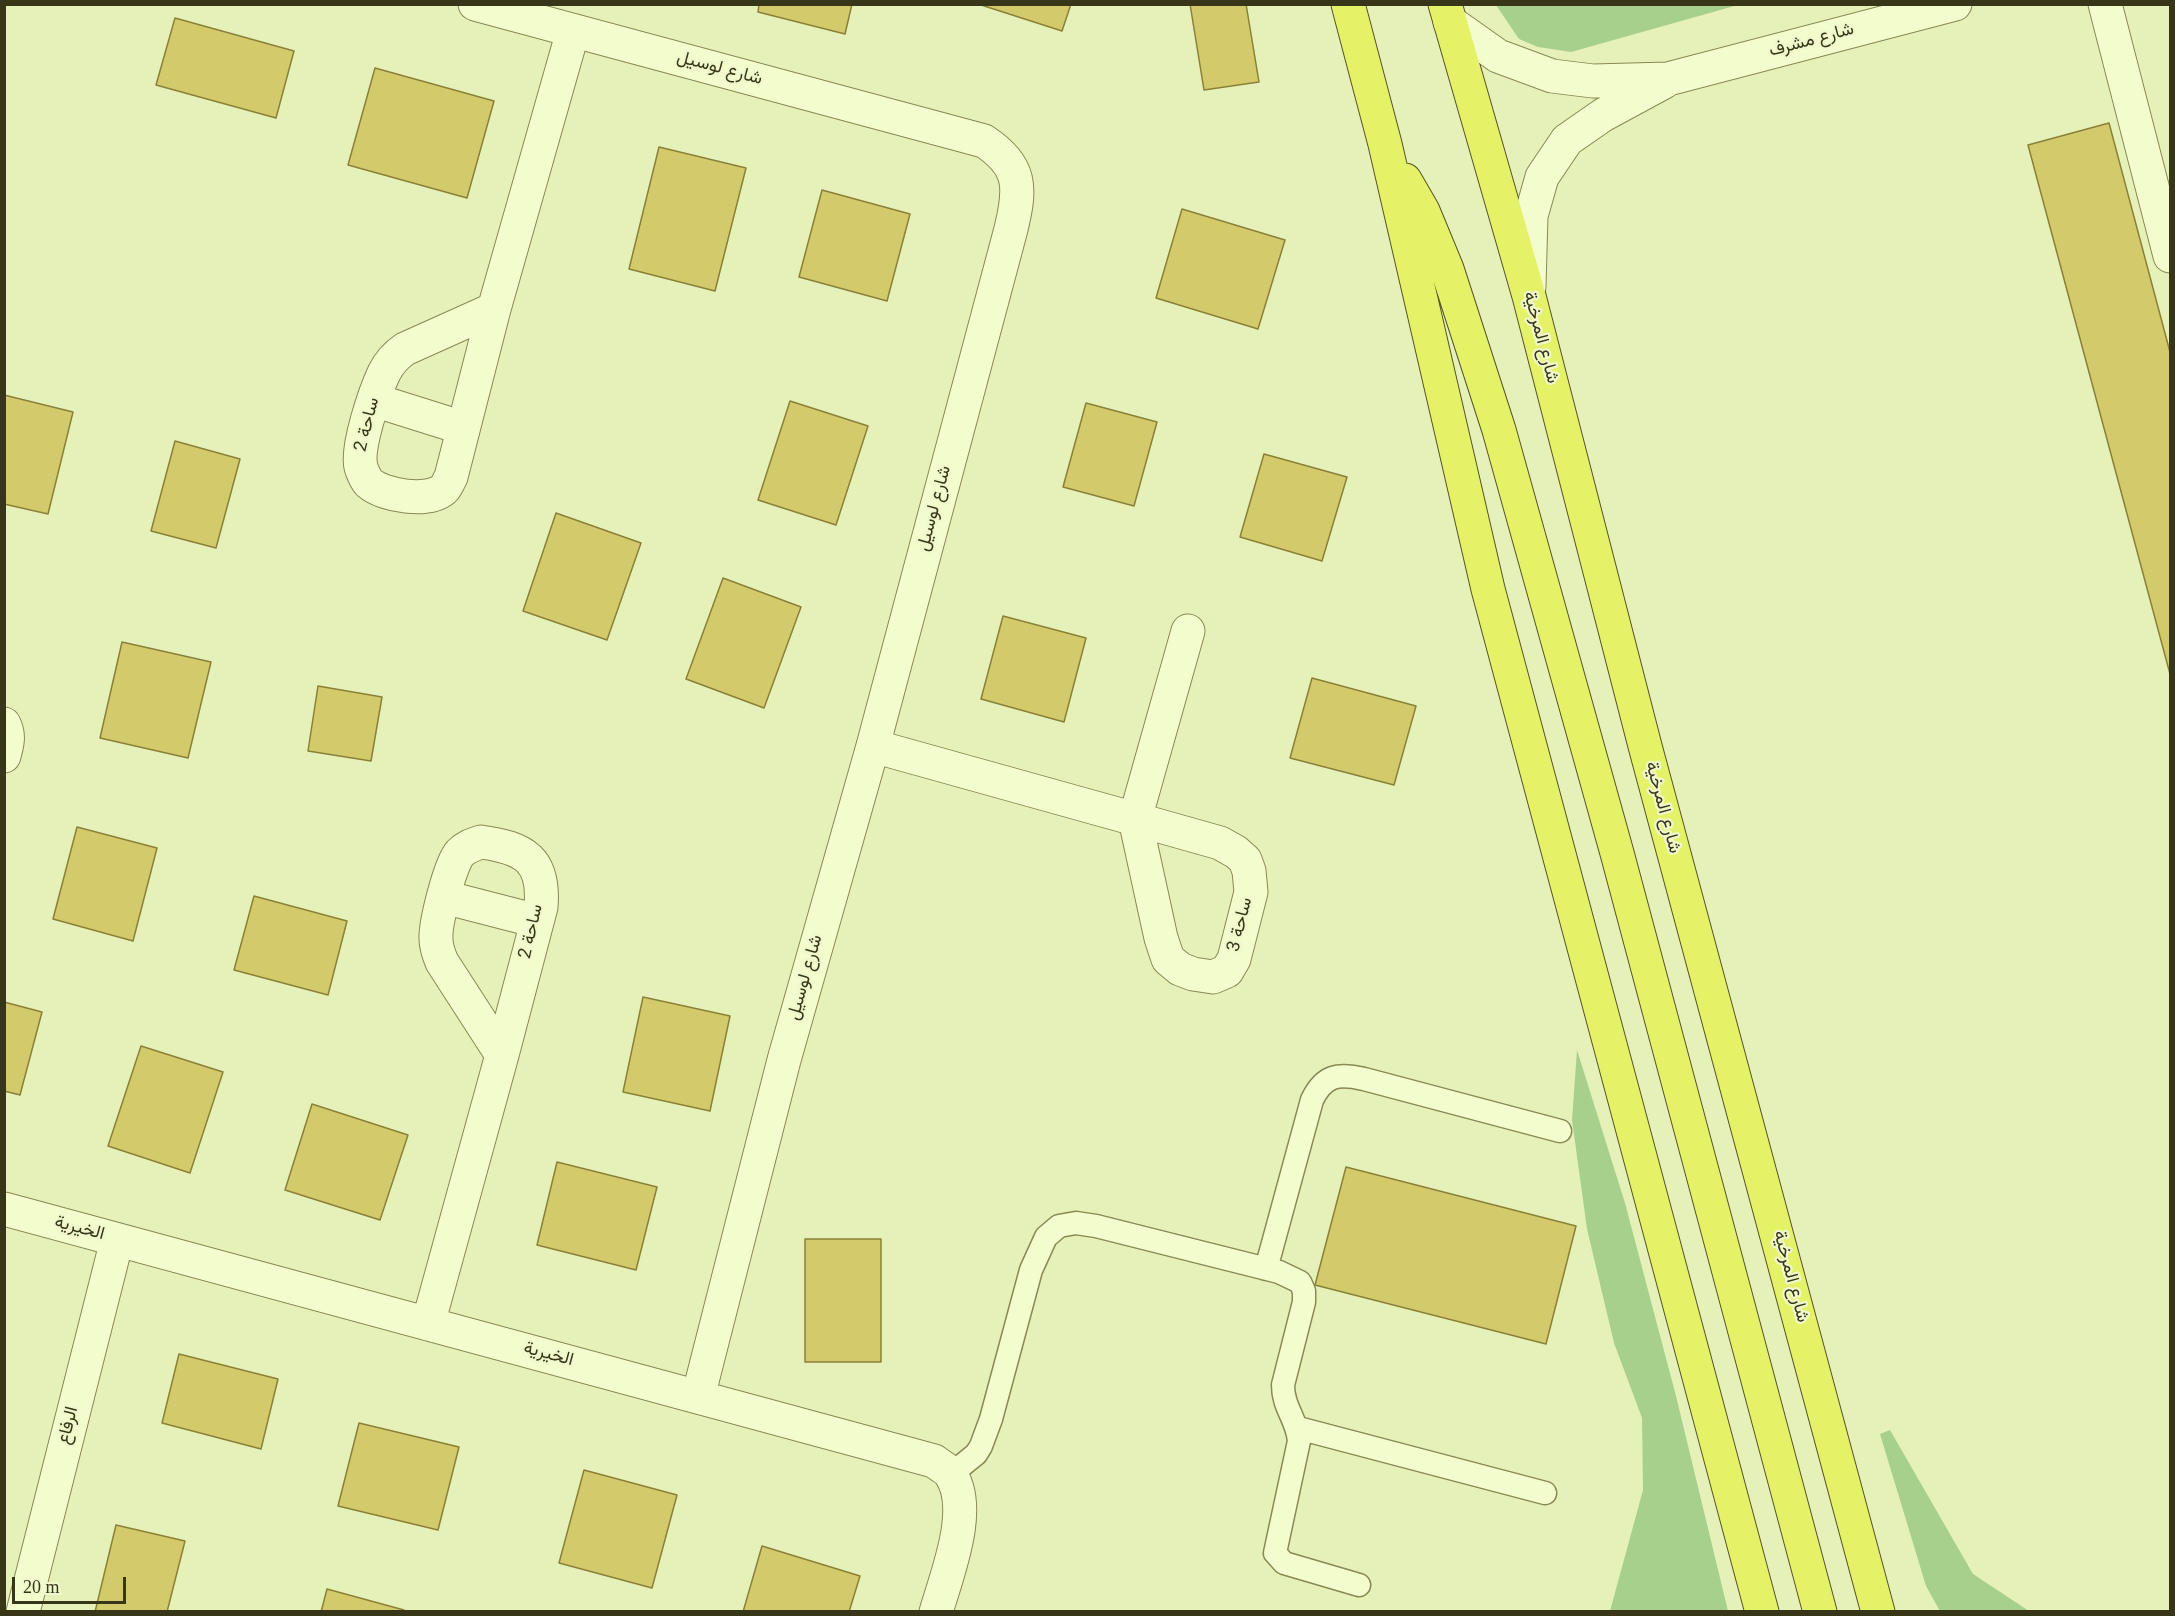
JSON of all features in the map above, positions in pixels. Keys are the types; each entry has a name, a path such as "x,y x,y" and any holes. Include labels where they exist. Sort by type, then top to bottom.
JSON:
{"highway":[{"path":"1348,4 1385,144 1488,589 1762,1611"},
{"name":"شارع المرخية","path":"1448,13 1529,296 1648,758 1878,1611"},
{"path":"1385,144 1423,211 1447,269 1499,430 1617,853 1820,1611"},
{"path":"1751,1569 1751,1611"},
{"path":"1869,1580 1902,1611"}],"street":[{"name":"شارع لوسيل","path":"475,4 973,137 984,141 1000,152 1010,165 1017,181 1015,213 873,746 784,1060 698,1396"},
{"name":"شارع مشرف","path":"1448,13 1498,57 1552,76 1593,81 1668,79 1955,4"},
{"path":"2105,4 2170,256"},
{"name":"ساحة 2","path":"494,309 405,349 396,356 384,372 360,449 361,467 369,483 388,492 411,497 429,495 444,489 451,477 494,309 573,31"},
{"name":"شارع مشرف","path":"1529,296 1531,216 1542,177 1567,140 1603,115 1668,79"},
{"path":"374,400 463,428"},
{"name":"ساحة 3","path":"873,746 1135,819 1220,843 1236,852 1245,860 1251,892 1234,959 1227,971 1213,977 1180,969 1168,959 1161,938 1135,819 1188,631"},
{"path":"4,724 8,731 4,756"},
{"name":"ساحة 2","path":"428,1324 502,1055 537,921 542,891 539,872 532,860 522,852 508,847 481,842 469,846 454,862 437,924 437,951 502,1055"},
{"path":"444,897 537,921"},
{"name":"الخيرية","path":"4,1209 918,1455 934,1461 948,1471"},
{"name":"الرفاع","path":"23,1611 117,1240"},
{"path":"936,1611 960,1527 961,1505 955,1483 948,1471"}],"lane":[{"path":"1266,1269 1312,1100 1318,1087 1329,1078 1346,1075 1364,1078 1560,1131"},
{"path":"948,1471 968,1461 981,1446 991,1419 1031,1270 1046,1237 1059,1226 1076,1223 1096,1226 1266,1269 1290,1276 1300,1282 1304,1291 1304,1302 1283,1385 1283,1398 1298,1428 1299,1441 1275,1553 1284,1563 1359,1585"},
{"path":"1298,1428 1545,1493"}],"green space":[{"path":"1496,5 1738,5 1571,52 1538,47 1519,39"},
{"path":"1577,1050 1625,1203 1676,1396 1728,1611 1610,1611 1643,1490 1642,1418 1614,1343 1587,1229 1572,1120"},
{"path":"1890,1430 1973,1574 2029,1611 1940,1611 1926,1586 1880,1434"}],"building":[{"path":"759,4 852,4 845,34 758,12"},
{"path":"978,4 1071,4 1062,31"},
{"path":"1190,4 1246,4 1259,82 1204,90"},
{"path":"175,18 294,51 276,118 156,85"},
{"path":"375,68 494,101 467,198 348,165"},
{"path":"2109,123 2170,352 2170,674 2028,145"},
{"path":"659,147 746,168 715,291 629,269"},
{"path":"822,190 910,214 887,301 799,277"},
{"path":"1182,209 1285,240 1258,329 1156,298"},
{"path":"4,395 73,412 48,514 4,504"},
{"path":"790,401 868,426 836,525 758,500"},
{"path":"1086,403 1157,422 1134,506 1063,487"},
{"path":"175,441 240,459 216,548 151,531"},
{"path":"1264,454 1347,477 1322,561 1240,537"},
{"path":"556,513 641,543 607,640 523,611"},
{"path":"723,578 801,607 764,708 686,679"},
{"path":"1003,616 1086,638 1064,722 981,699"},
{"path":"122,642 211,662 188,758 100,738"},
{"path":"1312,678 1416,706 1394,785 1290,758"},
{"path":"318,686 382,697 371,761 308,751"},
{"path":"77,827 157,848 133,941 53,919"},
{"path":"254,896 347,921 328,995 234,970"},
{"path":"643,997 730,1016 710,1111 623,1092"},
{"path":"4,1002 42,1012 20,1095 4,1091"},
{"path":"141,1046 223,1072 190,1173 108,1146"},
{"path":"312,1104 408,1135 380,1220 285,1190"},
{"path":"557,1162 657,1187 636,1270 537,1245"},
{"path":"1346,1167 1576,1226 1546,1344 1315,1285"},
{"path":"805,1239 881,1239 881,1362 805,1362"},
{"path":"179,1354 278,1379 261,1449 162,1423"},
{"path":"359,1423 459,1447 438,1530 338,1506"},
{"path":"584,1470 677,1495 652,1588 559,1563"},
{"path":"116,1525 185,1541 167,1612 95,1612"},
{"path":"762,1546 860,1576 849,1612 743,1612"},
{"path":"327,1589 404,1610 404,1612 321,1612"}]}
